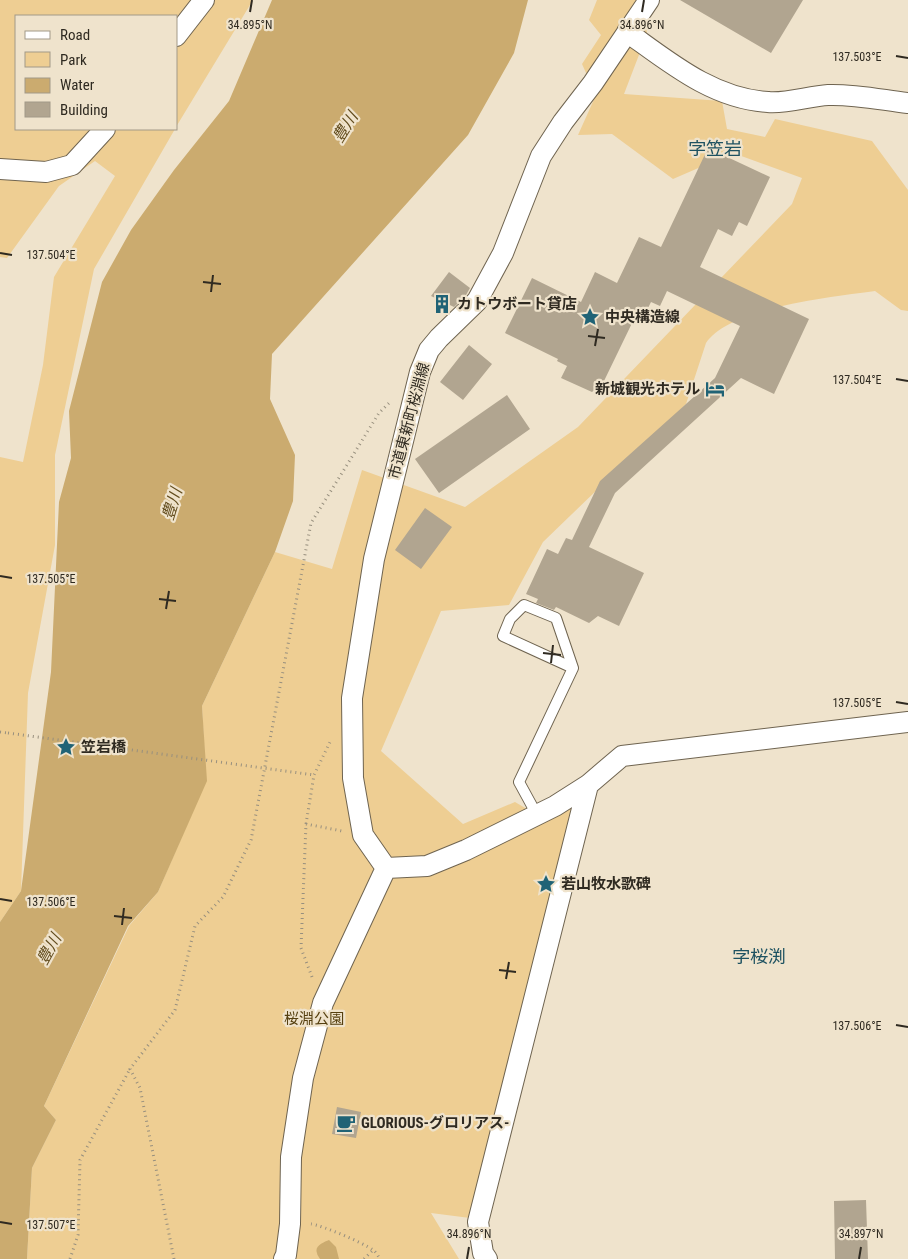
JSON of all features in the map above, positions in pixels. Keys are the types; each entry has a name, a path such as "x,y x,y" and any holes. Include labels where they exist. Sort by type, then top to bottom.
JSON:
{"street":[{"path":"178,33 204,0"},
{"name":"市道東新町桜淵線","path":"386,868 363,835 353,778 352,698 374,559 420,372 429,350 477,301 503,253 541,156 649,0"},
{"path":"627,32 701,83 737,96 769,103 829,95 856,96 908,103"},
{"path":"0,169 46,172 72,165 104,130"},
{"path":"284,1259 290,1224 291,1157 303,1078 323,1003 386,868 428,866 466,850 555,806 588,785 622,756 908,722"},
{"path":"487,1259 483,1254 478,1222 588,785"}],"lane":[{"path":"537,815 519,782 573,668 556,618 524,604 510,619 503,636 573,668"}],"path":[{"path":"70,1259 78,1235 80,1160 130,1068 175,1010 196,926 223,897 251,840 311,523 379,413 393,399"},
{"path":"0,732 314,775 306,824 301,948 323,1003"},
{"path":"306,824 363,835"},
{"path":"130,1068 140,1088 174,1259"},
{"path":"290,1224 316,1224 373,1250 380,1259"},
{"path":"364,1259 373,1250"}],"green space":[{"path":"0,0 253,0 178,124 178,15 15,15 15,130 174,130 94,269 55,455 55,545 28,693 21,891 0,922 0,457 23,462 43,365 54,277 115,176 95,161 59,186 7,258 0,257 0,171 48,176 82,159 99,141 91,140 70,160 46,168 0,163"},
{"name":"桜淵公園","path":"597,0 644,0 647,34 624,94 722,101 727,129 765,137 775,119 872,141 908,190 908,311 901,310 875,291 809,301 759,312 719,331 706,343 686,404 543,542 509,605 441,611 381,751 463,824 515,802 537,815 581,796 470,1218 431,1213 459,1259 27,1259 32,1168 56,1120 44,1106 129,926 158,892 206,781 202,706 275,552 332,569 362,470 465,507 578,427 792,204 802,178 733,153 673,179 612,134 578,135 596,95 582,64 601,35 589,20"}],"water":[{"name":"豊川","path":"272,0 528,0 514,53 468,135 272,354 270,399 295,455 293,501 275,552 202,706 207,781 158,892 128,926 44,1106 56,1120 32,1168 27,1259 0,1259 0,922 21,891 51,672 59,502 71,458 69,411 102,282 131,230 174,170 229,101"},
{"path":"329,1240 336,1247 339,1259 320,1259 316,1251 317,1248"}],"building":[{"path":"680,0 803,0 771,53"},
{"name":"新城観光ホテル","path":"708,148 770,177 747,226 739,222 732,236 718,229 700,267 809,319 774,394 741,378 615,493 589,547 644,573 619,626 598,616 589,623 556,607 554,610 536,603 538,599 526,594 547,549 558,554 566,538 572,540 600,481 715,378 740,326 667,291 660,306 651,302 642,320 634,319 604,381 592,392 561,378 567,366 557,361 558,359 505,333 532,278 581,302 595,272 617,283 639,237 661,247"},
{"path":"449,272 470,288 454,307 431,296"},
{"path":"469,345 492,364 463,400 440,382"},
{"path":"507,395 530,429 439,493 415,459"},
{"path":"425,508 452,527 421,569 395,550"},
{"name":"GLORIOUS-グロリアス-","path":"337,1107 361,1112 356,1138 332,1134"},
{"path":"866,1200 868,1259 835,1259 834,1201"}],"place":[{"name":"カトウボート貸店","path":"442,304"},
{"name":"中央構造線","path":"590,317"},
{"name":"新城観光ホテル","path":"715,389"},
{"name":"笠岩橋","path":"66,747"},
{"name":"若山牧水歌碑","path":"546,884"},
{"name":"GLORIOUS-グロリアス-","path":"346,1123"}],"district":[{"name":"字笠岩","path":"715,148"},
{"name":"字桜渕","path":"759,956"}]}
